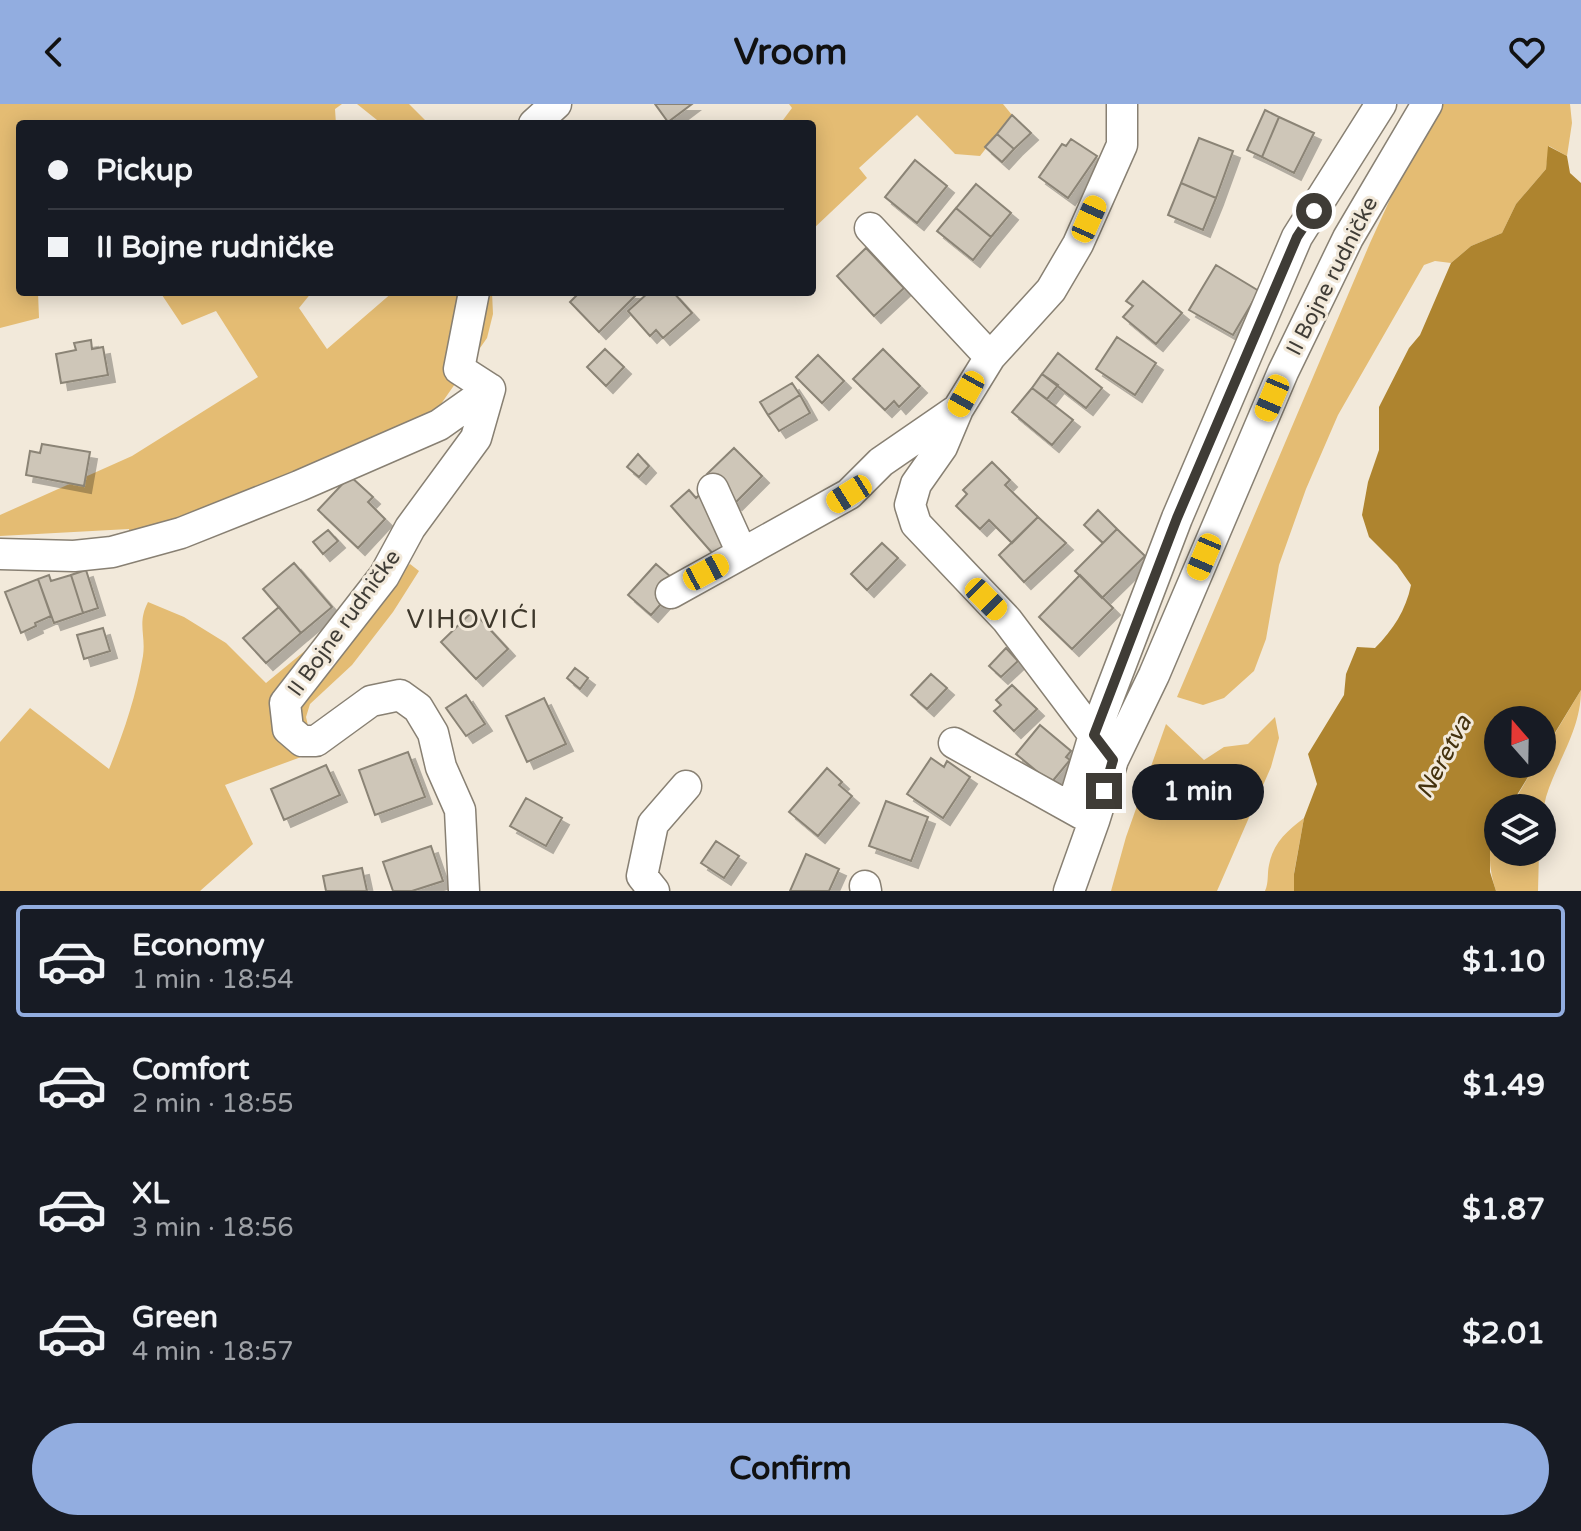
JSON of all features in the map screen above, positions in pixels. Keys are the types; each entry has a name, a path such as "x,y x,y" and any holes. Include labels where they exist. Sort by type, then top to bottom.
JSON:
{"street":[{"path":"538,120 556,104"},
{"path":"1113,760 1007,620 916,524 910,505 916,484 942,447 958,409 990,357 1051,290 1078,244 1122,145 1122,104"},
{"name":"II Bojne rudničke","path":"1069,891 1094,735 1177,518 1297,237 1381,104"},
{"name":"II Bojne rudničke","path":"1083,814 1154,675 1283,372 1348,238 1427,104"},
{"path":"870,228 990,357"},
{"path":"0,554 74,556 112,552 181,533 439,425 490,389 459,369 473,296"},
{"name":"II Bojne rudničke","path":"464,891 460,810 441,767 433,733 418,708 400,695 371,701 316,741 302,741 288,729 285,703 384,576 410,528 476,438 490,389"},
{"path":"671,593 849,494 881,462 958,409"},
{"path":"713,489 742,553"},
{"path":"954,743 1083,814"},
{"path":"654,891 642,876 653,824 686,786"}],"shaded area":[{"path":"0,104 342,104 335,109 336,120 16,120 16,296 38,296 39,318 0,328"},
{"path":"357,104 409,104 425,120 377,120"},
{"path":"789,104 1003,104 1012,115 980,156 955,154 917,115 859,168 867,178 816,226 816,120 783,120 792,108"},
{"path":"1437,104 1570,104 1572,123 1567,156 1549,146 1546,169 1516,204 1502,233 1471,246 1451,263 1435,261 1424,265 1338,415 1306,489 1279,565 1266,639 1254,671 1224,698 1203,705 1177,697 1370,243 1424,125"},
{"path":"163,296 309,296 299,308 327,349 388,296 492,296 493,314 487,338 441,404 428,441 128,551 129,529 0,536 0,515 132,456 258,377 216,311 182,325"},
{"path":"410,564 419,571 393,612 352,665 310,704 306,717 309,730 331,746 225,785 253,844 200,891 0,891 0,742 30,708 109,769 137,685 143,656 142,623 148,602 184,617 226,643 266,683"},
{"path":"1581,690 1577,719 1556,772 1556,732"},
{"path":"1275,717 1279,738 1271,767 1217,891 1111,891 1126,837 1166,724 1204,760 1224,747 1248,744"},
{"path":"1528,778 1554,778 1547,794 1518,794"},
{"path":"1304,818 1294,873 1294,891 1265,891 1269,865 1277,844"},
{"path":"1491,866 1539,866 1538,891 1496,891"}],"water":[{"name":"Neretva","path":"1548,146 1567,156 1570,173 1581,183 1581,690 1556,731 1556,706 1484,706 1484,778 1527,778 1518,794 1484,794 1484,866 1490,866 1496,891 1294,891 1304,818 1317,784 1308,754 1344,695 1346,674 1357,647 1375,648 1382,641 1402,611 1411,585 1397,565 1369,537 1362,515 1368,482 1379,450 1379,407 1409,348 1420,335 1451,263 1471,246 1502,233 1516,204 1546,169"}],"building":[{"path":"655,104 692,104 671,120 667,120"},
{"path":"1265,110 1279,117 1262,157 1247,150"},
{"path":"1012,115 1031,133 1014,149 997,134"},
{"path":"1279,117 1314,133 1294,173 1262,157"},
{"path":"997,134 1014,149 1002,162 985,147"},
{"path":"1199,138 1233,151 1216,198 1181,183"},
{"path":"1071,139 1097,156 1068,198 1039,177 1062,144 1066,146"},
{"path":"915,160 947,186 917,223 885,197"},
{"path":"1181,183 1216,198 1203,230 1168,215"},
{"path":"976,184 1011,213 991,237 956,208"},
{"path":"956,208 991,237 973,260 937,231"},
{"path":"866,248 904,288 874,316 837,276"},
{"path":"1216,265 1259,291 1233,335 1189,310"},
{"path":"1143,281 1182,313 1156,344 1123,317 1133,306 1126,301"},
{"path":"576,296 635,296 599,332 570,302"},
{"path":"645,296 677,296 692,313 663,338 656,330 650,336 628,311"},
{"path":"1117,337 1156,363 1135,395 1096,369"},
{"path":"91,340 92,349 103,347 108,375 61,383 56,354 76,350 74,343"},
{"path":"605,349 624,367 606,386 587,367"},
{"path":"883,349 920,386 899,407 894,401 885,410 853,379"},
{"path":"1058,353 1102,388 1086,408 1042,374"},
{"path":"818,355 844,381 822,403 796,377"},
{"path":"1042,374 1058,385 1047,399 1032,388"},
{"path":"792,383 800,395 768,415 760,402"},
{"path":"1032,388 1073,420 1052,445 1012,412"},
{"path":"800,395 810,413 779,431 768,415"},
{"path":"42,444 90,452 84,486 26,475 30,451 40,453"},
{"path":"734,448 762,476 735,503 707,474"},
{"path":"638,454 649,466 639,477 627,467"},
{"path":"992,462 1010,480 1005,485 1038,517 1012,543 989,520 980,529 956,506 967,494 963,490"},
{"path":"350,476 373,497 368,502 385,519 358,548 318,510"},
{"path":"689,490 696,498 705,490 741,532 714,555 671,506"},
{"path":"1098,510 1117,529 1103,543 1084,525"},
{"path":"1038,517 1066,543 1024,582 999,555"},
{"path":"1117,529 1145,556 1102,598 1075,571"},
{"path":"328,530 338,541 323,554 313,542"},
{"path":"882,543 898,558 867,590 851,574"},
{"path":"294,563 332,607 301,633 263,589"},
{"path":"656,564 679,584 651,615 628,595"},
{"path":"86,570 98,608 83,613 71,575"},
{"path":"49,575 51,581 71,575 83,613 54,623 38,579"},
{"path":"1080,575 1113,608 1072,649 1039,617"},
{"path":"38,579 51,616 21,633 5,592"},
{"path":"279,607 301,633 266,663 243,638"},
{"path":"473,611 508,649 476,679 441,642"},
{"path":"103,628 110,651 84,659 77,635"},
{"path":"1006,648 1018,661 1001,677 989,666"},
{"path":"575,668 588,678 580,689 567,678"},
{"path":"931,674 947,688 927,709 911,695"},
{"path":"1012,685 1037,709 1014,731 994,711 1001,705 996,700"},
{"path":"466,695 485,724 466,736 446,708"},
{"path":"544,698 566,744 527,762 506,716"},
{"path":"1040,725 1071,751 1066,757 1070,760 1051,783 1016,754"},
{"path":"408,752 425,797 375,815 359,770"},
{"path":"931,758 944,767 947,761 970,777 943,818 907,794"},
{"path":"326,765 340,795 284,820 271,789"},
{"path":"827,768 852,796 818,836 789,812"},
{"path":"526,798 562,818 546,846 510,826"},
{"path":"886,801 928,817 911,861 869,846"},
{"path":"716,841 739,856 724,878 701,863"},
{"path":"431,846 443,881 412,891 393,891 383,862"},
{"path":"806,854 839,869 829,891 790,891"},
{"path":"362,868 367,891 326,891 323,876"}],"district":[{"name":"VIHOVIĆI","path":"473,619"}],"route":[{"path":"1104,791 1113,760 1094,735 1177,518 1297,237 1314,211"}]}
